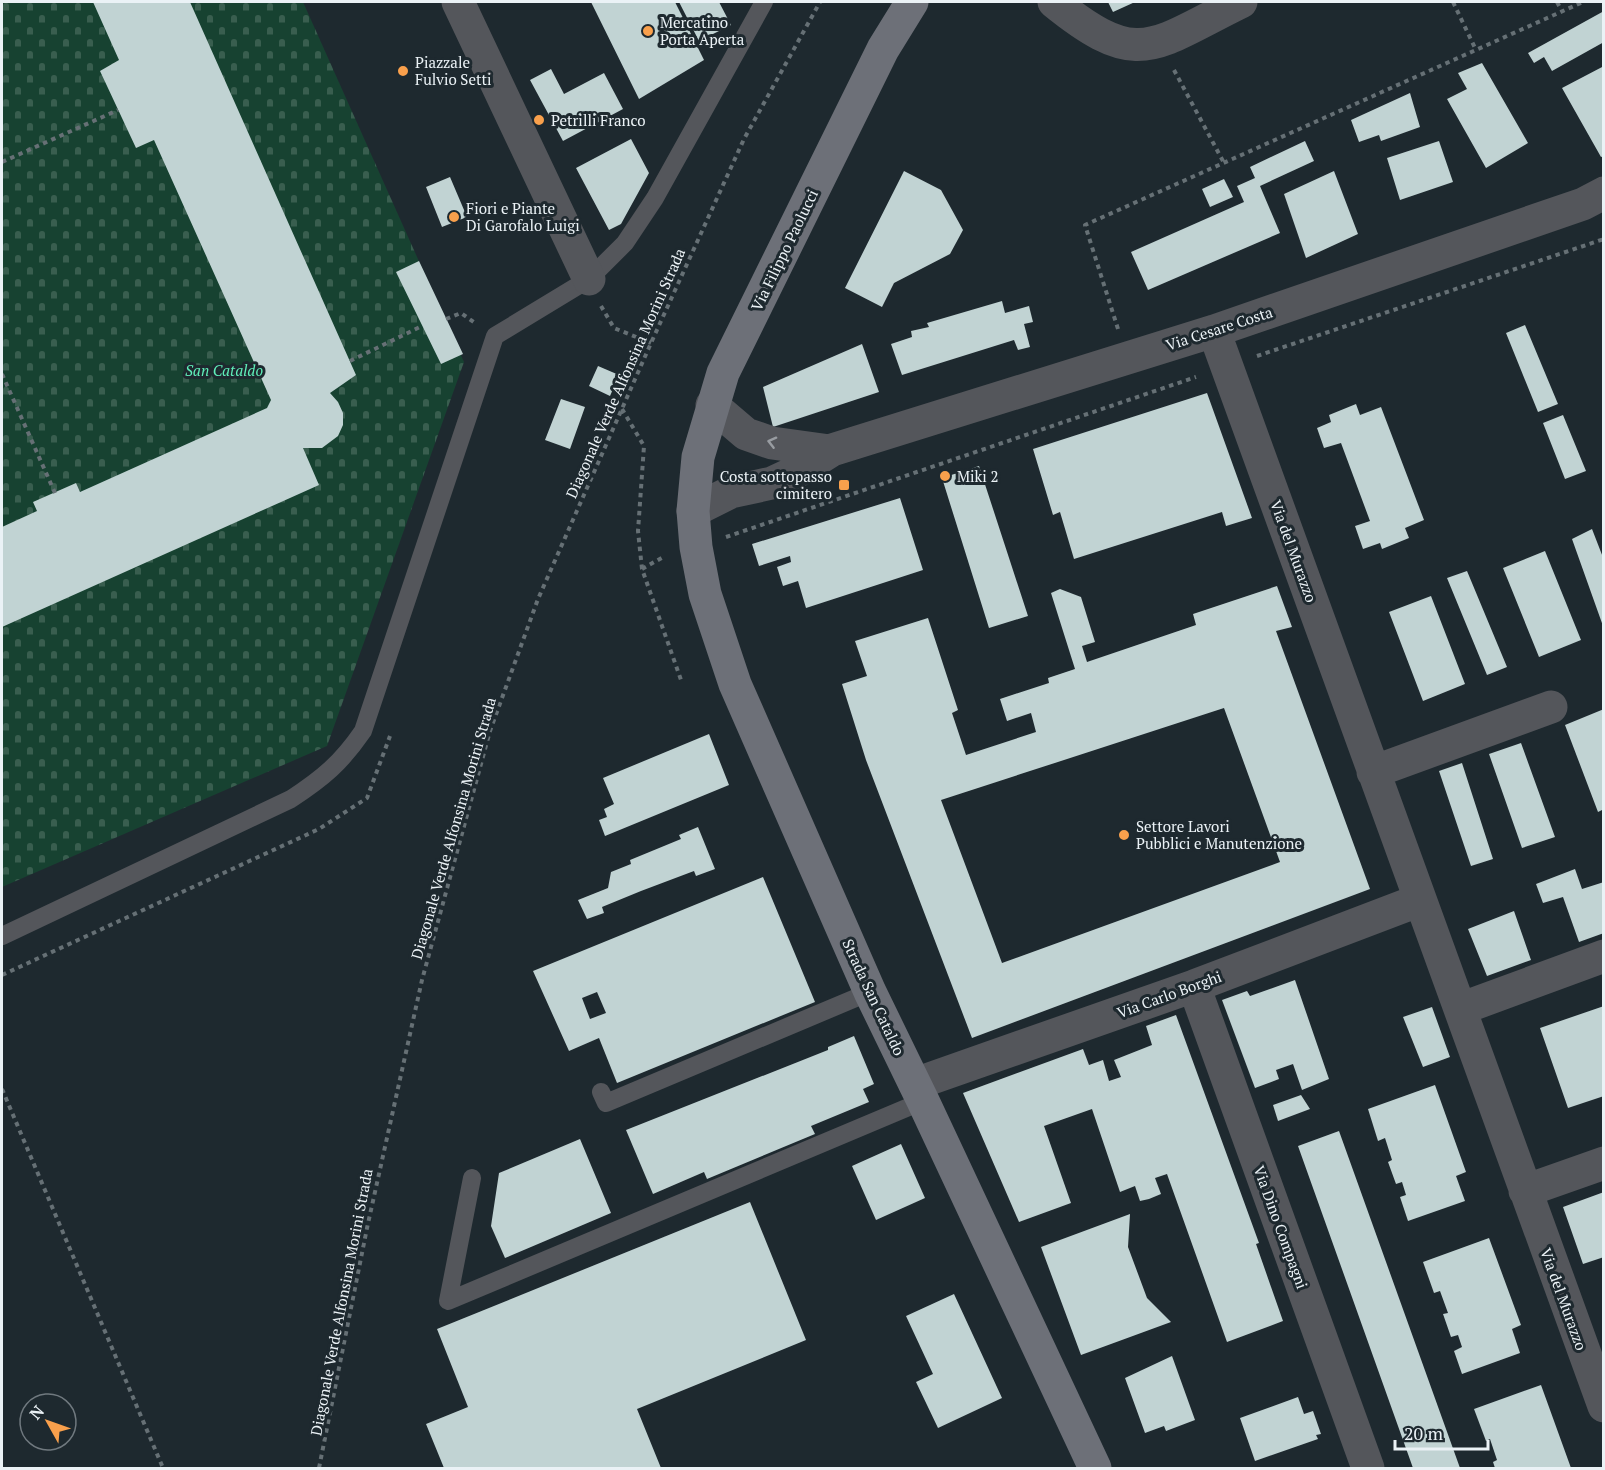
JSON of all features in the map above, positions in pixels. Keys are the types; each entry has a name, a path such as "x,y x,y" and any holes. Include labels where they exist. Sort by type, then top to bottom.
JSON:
{"street":[{"path":"458,2 589,279"},
{"name":"Via Filippo Paolucci","path":"693,511 698,457 712,405 728,362 884,49 912,2"},
{"path":"1054,2 1106,39 1133,47 1159,43 1241,2"},
{"name":"Via Cesare Costa","path":"693,511 731,492 772,483 802,469 830,451 1214,331 1582,204 1604,193"},
{"name":"Via del Murazzo","path":"1214,331 1604,1406"},
{"name":"Via Cesare Costa","path":"712,405 746,434 772,443 830,451"},
{"name":"Strada San Cataldo","path":"693,511 696,547 705,594 735,684 870,992 1095,1468"},
{"path":"1373,772 1551,707"},
{"name":"Via Carlo Borghi","path":"919,1092 1420,900"},
{"path":"1460,1009 1604,956"},
{"name":"Via Dino Compagni","path":"1194,986 1368,1468"},
{"path":"1526,1191 1604,1163"}],"lane":[{"path":"2,936 291,799 322,779 343,759 363,731 495,336 589,279 626,243 655,198 764,2"},
{"path":"601,1092 606,1103 870,992"},
{"path":"472,1178 448,1300 919,1092"}],"path":[{"name":"Diagonale Verde Alfonsina Morini Strada","path":"319,1468 367,1228 422,980 490,732 538,599 651,343 744,139 820,2"},
{"path":"1453,2 1476,50"},
{"path":"1557,2 1562,11"},
{"path":"1127,358 1085,225 1583,2"},
{"path":"1159,43 1224,163"},
{"path":"2,162 118,110"},
{"path":"642,569 666,555 696,547 1604,240"},
{"path":"589,279 614,328 651,343"},
{"path":"446,319 461,314 495,336"},
{"path":"350,361 422,326"},
{"path":"2,374 55,493"},
{"path":"622,409 644,446 638,531 642,569 681,680"},
{"path":"2,975 319,829 367,798 385,756 393,725"},
{"path":"2,1089 163,1468"}],"green space":[{"name":"San Cataldo","path":"2,2 303,2 464,362 327,746 2,887"}],"building":[{"path":"93,2 190,2 356,375 330,393 338,402 343,413 343,425 338,436 322,448 303,448 319,485 2,627 2,527 37,511 33,502 76,483 80,492 267,408 271,400 154,140 136,148 100,71 119,60"},
{"name":"Mercatino Porta Aperta","path":"591,2 675,2 704,60 639,99"},
{"path":"679,2 719,2 731,25 699,41"},
{"path":"1108,2 1135,2 1113,12"},
{"path":"1604,11 1604,42 1552,71 1544,57 1534,63 1528,53"},
{"path":"1482,63 1528,143 1486,168 1447,99 1467,89 1458,73"},
{"path":"1604,66 1604,156 1601,157 1562,88"},
{"path":"551,69 564,94 604,73 623,109 563,141 530,80"},
{"path":"1410,93 1420,127 1381,141 1379,135 1359,142 1351,120"},
{"path":"631,139 649,173 621,224 609,230 576,168"},
{"path":"1305,141 1314,161 1260,186 1280,233 1148,290 1131,252 1244,202 1237,186 1255,178 1250,167"},
{"path":"1439,141 1453,182 1400,200 1387,158"},
{"path":"904,171 941,190 963,230 950,254 894,283 882,307 845,288"},
{"path":"1334,171 1358,234 1306,258 1284,194"},
{"path":"450,177 467,217 442,227 426,187"},
{"path":"1224,179 1233,197 1210,207 1202,189"},
{"path":"419,261 463,354 441,364 396,272"},
{"path":"1002,301 1005,313 1029,306 1033,322 1024,324 1030,347 1018,350 1014,340 902,375 891,344 912,337 911,331 929,327 927,323"},
{"path":"1525,325 1558,404 1538,412 1506,333"},
{"path":"862,344 879,392 773,427 763,387"},
{"path":"598,366 619,375 610,396 589,386"},
{"path":"1207,393 1252,518 1226,526 1222,512 1074,559 1060,512 1053,515 1033,449"},
{"path":"561,399 585,407 570,449 545,440"},
{"path":"1356,404 1360,415 1381,407 1424,520 1405,528 1409,538 1382,549 1380,543 1363,549 1355,526 1370,521 1341,443 1324,448 1317,428 1331,422 1329,415"},
{"path":"1563,415 1586,471 1565,479 1543,423"},
{"path":"979,466 1028,616 989,628 942,478"},
{"path":"900,498 923,570 806,608 798,581 783,586 777,567 791,562 790,556 759,566 752,544"},
{"path":"1592,529 1604,560 1603,626 1572,539"},
{"path":"1545,551 1581,640 1539,657 1503,568"},
{"path":"1467,571 1507,667 1487,675 1447,578"},
{"path":"1277,586 1292,627 1276,631 1370,889 972,1038 866,760 842,684 867,676 855,641 928,618 958,710 952,713 966,755 1036,732 1031,713 1007,721 1000,699 1049,683 1048,678 1075,669 1051,593 1060,589 1081,597 1095,642 1082,646 1087,662 1196,625 1193,614","holes":["1224,708 1280,862 1002,963 941,800"]},
{"path":"1431,596 1465,684 1423,701 1389,612"},
{"path":"1604,709 1604,809 1598,812 1565,725"},
{"path":"709,734 729,785 605,836 599,820 607,817 604,809 614,804 603,778"},
{"path":"1521,743 1555,837 1522,848 1489,754"},
{"path":"1462,763 1493,859 1471,866 1439,771"},
{"path":"698,827 715,869 696,876 694,871 641,891 602,907 604,913 587,919 578,900 608,888 611,872 631,864 630,860 681,839 679,835"},
{"path":"1575,869 1582,889 1604,882 1604,933 1579,942 1563,897 1543,903 1536,884"},
{"path":"763,877 815,1002 617,1083 599,1038 569,1051 533,971","holes":["597,992 606,1013 590,1019 582,998"]},
{"path":"1514,911 1531,960 1487,976 1468,929"},
{"path":"1295,980 1329,1079 1302,1090 1293,1064 1276,1070 1279,1079 1255,1088 1222,1000 1247,991 1250,996"},
{"path":"1604,1006 1604,1096 1568,1108 1540,1028"},
{"path":"1432,1007 1450,1057 1423,1067 1403,1017"},
{"path":"1176,1015 1259,1243 1256,1244 1283,1321 1227,1342 1167,1174 1155,1178 1161,1194 1149,1199 1140,1201 1135,1186 1120,1192 1092,1109 1044,1126 1071,1203 1019,1222 963,1093 1083,1049 1089,1065 1103,1060 1109,1081 1121,1077 1114,1060 1152,1045 1146,1026"},
{"path":"854,1036 874,1084 863,1089 869,1102 811,1126 815,1134 707,1179 704,1172 653,1194 626,1130 828,1050 828,1047"},
{"path":"1435,1085 1466,1172 1456,1176 1465,1201 1408,1221 1400,1197 1406,1195 1402,1182 1396,1184 1388,1162 1392,1160 1385,1138 1378,1141 1368,1109"},
{"path":"1301,1095 1310,1109 1278,1121 1273,1105"},
{"path":"1339,1131 1460,1468 1413,1468 1298,1146"},
{"path":"580,1139 611,1213 505,1258 491,1226 499,1173"},
{"path":"901,1144 925,1198 876,1220 852,1166"},
{"path":"1604,1192 1604,1257 1583,1264 1563,1207"},
{"path":"750,1202 806,1340 637,1409 661,1468 444,1468 426,1424 468,1407 437,1329"},
{"path":"1130,1214 1128,1247 1147,1298 1171,1322 1081,1355 1041,1247"},
{"path":"1489,1238 1521,1325 1512,1329 1520,1353 1462,1374 1454,1351 1462,1347 1458,1335 1451,1337 1443,1314 1448,1313 1440,1291 1434,1293 1423,1262"},
{"path":"954,1294 1002,1398 938,1428 916,1382 933,1374 906,1316"},
{"path":"1172,1356 1195,1420 1166,1431 1164,1426 1145,1433 1125,1378"},
{"path":"1541,1385 1571,1468 1495,1468 1493,1462 1497,1460 1490,1439 1486,1441 1474,1409"},
{"path":"1298,1397 1304,1414 1313,1411 1321,1434 1316,1435 1318,1439 1255,1461 1240,1418"}],"place":[{"name":"Mercatino Porta Aperta","path":"648,31"},
{"name":"Piazzale Fulvio Setti","path":"403,71"},
{"name":"Petrilli Franco","path":"539,120"},
{"name":"Fiori e Piante Di Garofalo Luigi","path":"454,217"},
{"name":"Miki 2","path":"945,476"},
{"name":"Costa sottopasso cimitero","path":"844,485"},
{"name":"Settore Lavori Pubblici e Manutenzione","path":"1124,835"}]}
